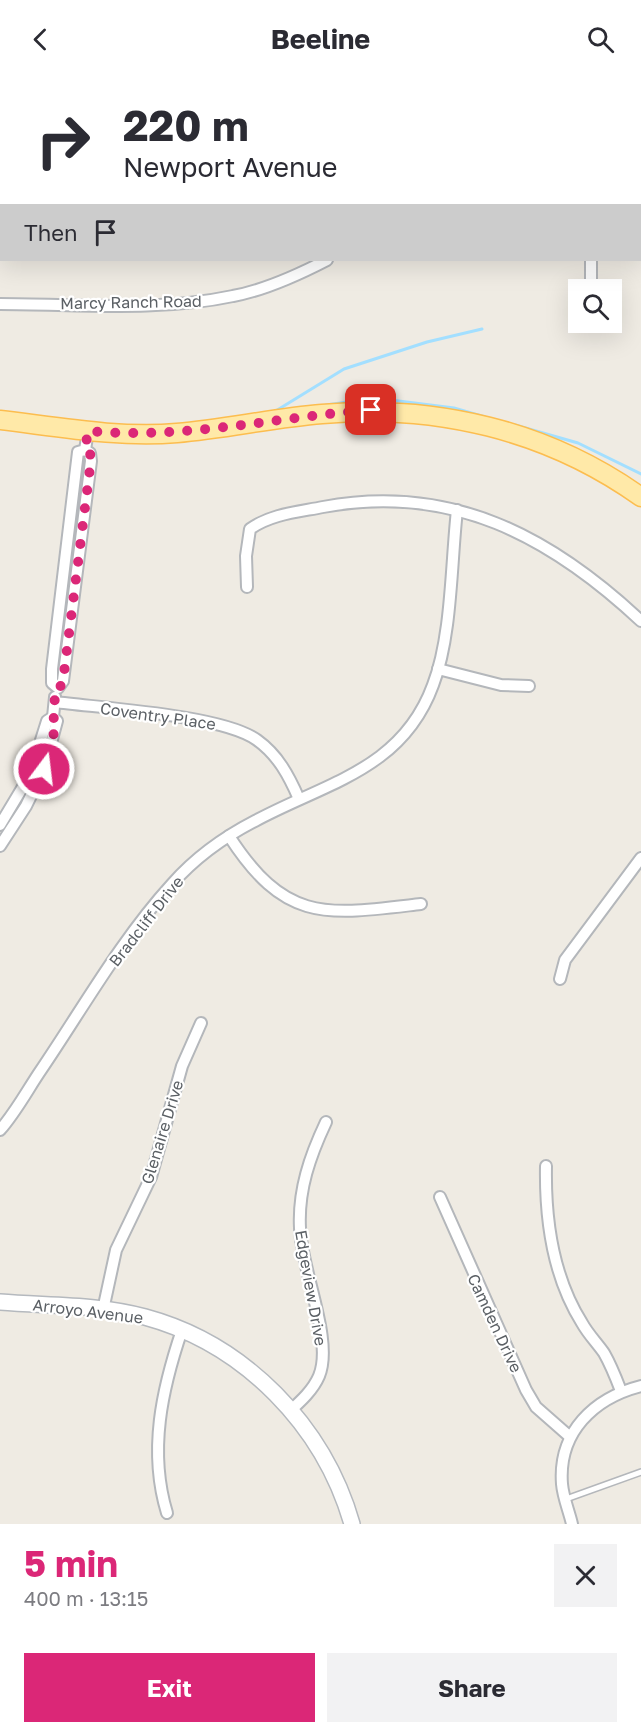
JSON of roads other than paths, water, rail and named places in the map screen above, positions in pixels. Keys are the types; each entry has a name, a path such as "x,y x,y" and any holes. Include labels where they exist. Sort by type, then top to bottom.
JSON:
{"main road":[{"path":"0,420 131,435 178,433 319,414 371,410 412,412 468,420 557,448 641,497"}],"street":[{"name":"Marcy Ranch Road","path":"0,304 174,304 204,301 236,296 273,285 325,261"},
{"path":"591,261 591,279"},
{"path":"0,846 26,806 44,769 57,722 53,717 56,687 52,683 52,669 77,458 78,452 85,450 88,431"},
{"path":"247,587 246,556 250,529 263,519 363,501 396,501 456,510 526,536 602,585 641,621"},
{"name":"Bradcliff Drive","path":"0,1130 161,896 192,864 229,836 299,799 360,772 380,759 420,715 438,669 445,634 456,510"},
{"path":"438,669 501,685 529,686"},
{"name":"Coventry Place","path":"55,702 209,722 236,729 256,739 273,754 282,765 299,799"},
{"path":"0,825 30,775 47,721 53,717"},
{"path":"229,836 252,870 267,885 306,906 338,912 421,904"},
{"path":"560,979 565,960 641,858"},
{"name":"Glenaire Drive","path":"103,1310 116,1250 151,1177 182,1066 201,1023"},
{"name":"Edgeview Drive","path":"290,1411 308,1394 323,1361 322,1338 303,1260 300,1227 309,1159 326,1122"},
{"path":"546,1166 545,1206 558,1267 574,1309 605,1354 621,1391"},
{"name":"Camden Drive","path":"440,1197 526,1390 536,1407 569,1436"},
{"name":"Arroyo Avenue","path":"0,1302 103,1310 144,1316 206,1340 242,1363 290,1411 322,1451 334,1471 352,1524"},
{"path":"167,1513 160,1490 157,1467 160,1410 170,1366 182,1330"},
{"path":"572,1524 562,1484 569,1436 584,1416 621,1391 641,1386"}],"lane":[{"path":"566,1499 641,1472"}],"waterway":[{"path":"274,412 344,369 427,342 482,329"},
{"path":"326,405 375,398 454,408 485,417"},
{"path":"515,425 578,443 641,474"}]}
